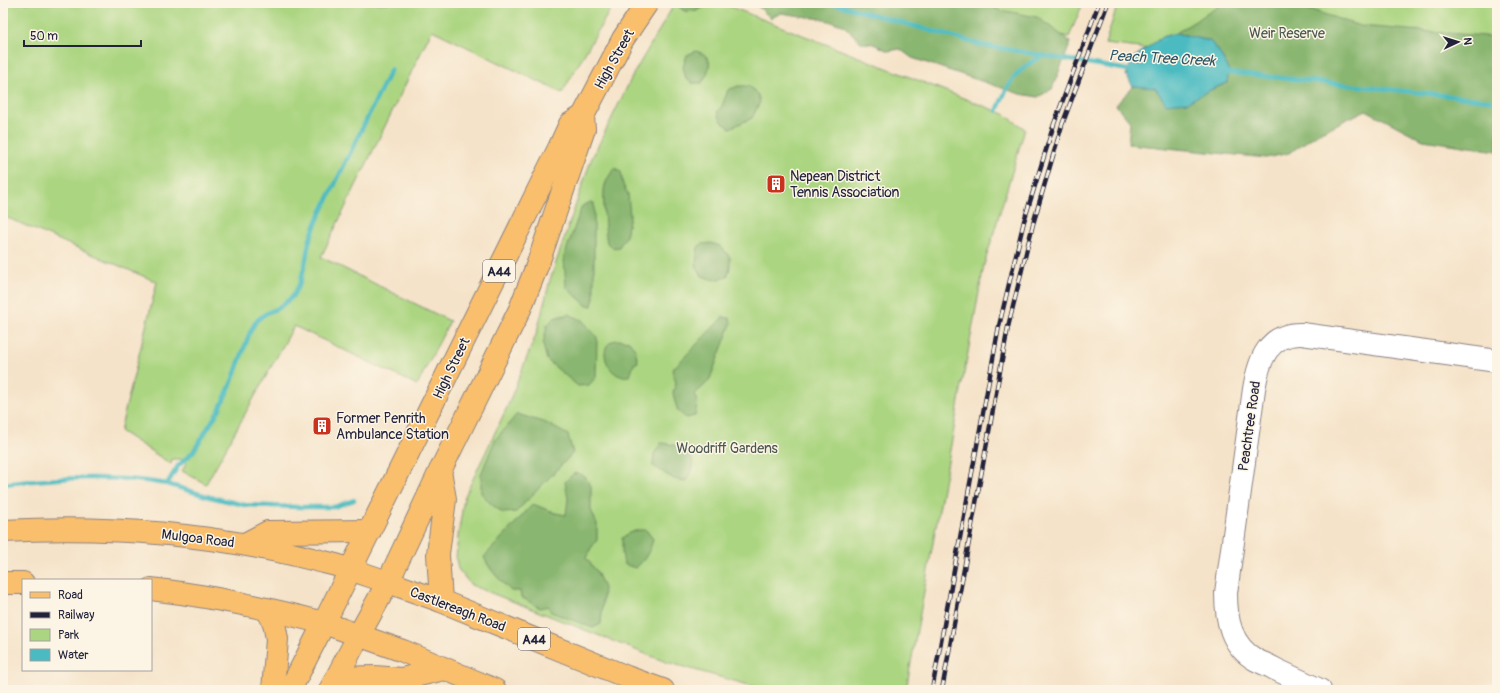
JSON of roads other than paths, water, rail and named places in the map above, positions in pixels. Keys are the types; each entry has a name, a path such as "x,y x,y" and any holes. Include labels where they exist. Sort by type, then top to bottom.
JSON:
{"main road":[{"name":"High Street","path":"290,690 560,148 570,124 583,116 623,39 647,3"},
{"name":"High Street","path":"334,684 388,582 440,471 520,309 534,274 584,129 583,116"},
{"path":"440,471 445,499 438,554 441,602"},
{"name":"Mulgoa Road","path":"3,531 64,528 128,530 174,534 245,544 302,556 388,582"},
{"path":"245,544 268,532 370,531"},
{"name":"Castlereagh Road","path":"388,582 663,690"},
{"path":"3,583 22,583"},
{"path":"152,589 195,594 324,623 359,635 495,690"},
{"path":"267,609 274,623 277,639 273,690"},
{"path":"334,684 374,677 402,679 444,669"}],"street":[{"name":"Peachtree Road","path":"1320,690 1255,659 1243,650 1234,640 1229,627 1226,610 1226,594 1254,389 1257,372 1263,358 1271,345 1279,338 1291,334 1302,334 1497,361"}],"water":[{"path":"1176,33 1210,41 1218,50 1229,69 1227,83 1188,102 1166,104 1155,88 1133,86 1126,75 1133,58 1162,37"}],"waterway":[{"name":"Peach Tree Creek","path":"832,3 982,45 1134,71"},
{"path":"997,111 1009,85 1014,78 1025,67 1042,56"},
{"path":"3,484 85,478 126,479 167,484 178,466 193,452 219,410 231,384 250,332 256,321 265,314 280,307 292,297 300,283 309,242 317,221 391,69"},
{"name":"Peach Tree Creek","path":"1223,73 1497,101"},
{"path":"167,484 210,497 245,505 334,507 354,500"}],"railway":[{"path":"932,690 999,326 1024,221 1054,124 1099,3"},
{"path":"942,690 1008,327 1033,224 1062,125 1108,3"}],"place":[{"name":"Nepean District Tennis Association","path":"776,184"},
{"name":"Former Penrith Ambulance Station","path":"322,426"}],"park label":[{"name":"Weir Reserve","path":"1287,33"},
{"name":"Woodriff Gardens","path":"727,448"}]}
